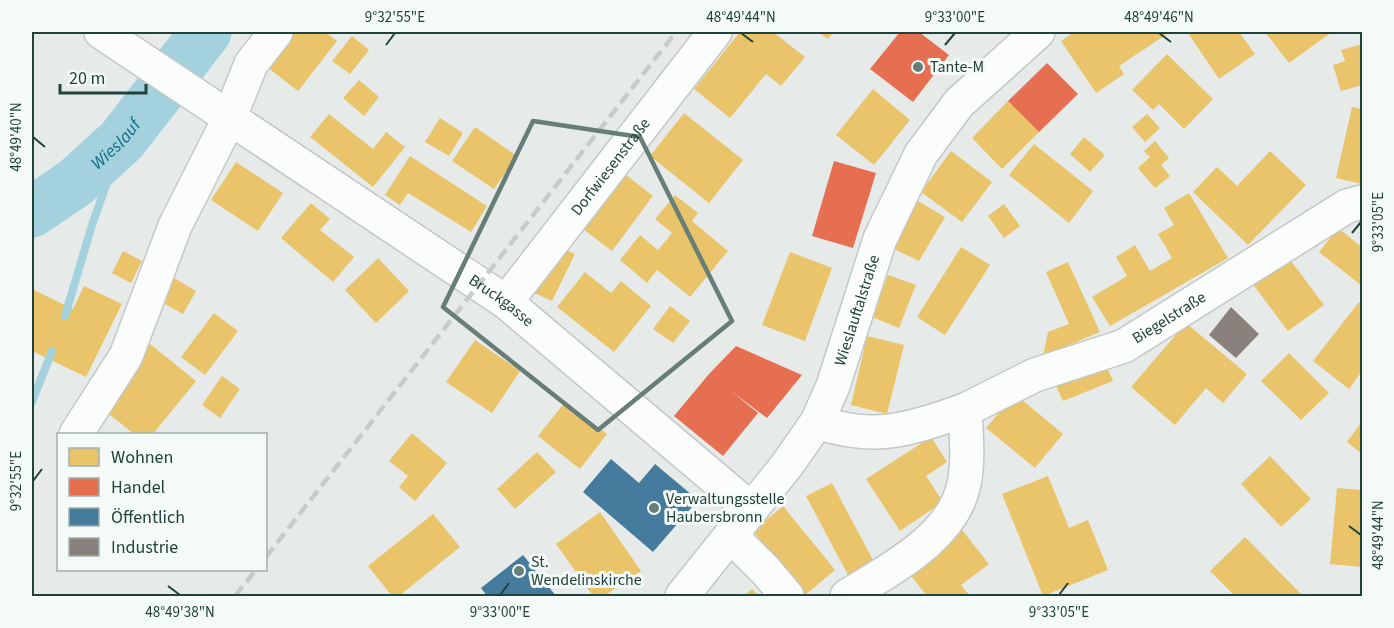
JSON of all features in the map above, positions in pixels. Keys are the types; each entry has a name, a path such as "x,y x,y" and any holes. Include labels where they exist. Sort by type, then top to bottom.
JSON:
{"street":[{"path":"77,433 126,356 220,113 250,64 276,32"},
{"name":"Dorfwiesenstraße","path":"506,302 715,32"},
{"name":"Wieslauftalstraße","path":"682,597 818,422 833,386 880,239 908,176 959,102 1038,32"},
{"name":"Bruckgasse","path":"112,39 506,302 751,509"},
{"name":"Biegelstraße","path":"818,422 843,431 883,433 912,428 965,410 1035,375 1124,346 1347,206 1362,202"},
{"path":"848,597 907,558 935,533 956,509 964,484 967,460 965,410"},
{"path":"731,536 766,571 787,597"}],"highlighted area":[{"path":"533,121 640,137 732,321 598,430 443,307"}],"building: Wohnen":[{"path":"295,32 325,32 337,41 298,91 267,67"},
{"path":"740,32 773,32 805,57 781,86 766,74 730,118 694,89"},
{"path":"818,32 833,32 828,39"},
{"path":"1074,32 1170,32 1119,66 1124,74 1096,93 1061,41"},
{"path":"1189,32 1239,32 1255,54 1219,79"},
{"path":"1265,32 1332,32 1289,63"},
{"path":"352,36 369,50 350,74 332,61"},
{"path":"1362,44 1362,85 1341,91 1333,65 1345,61 1341,50"},
{"path":"1167,54 1213,99 1184,129 1159,104 1153,110 1132,90"},
{"path":"359,80 379,97 364,116 343,98"},
{"path":"873,89 910,120 874,165 836,135"},
{"path":"1008,101 1039,132 1002,169 972,138"},
{"path":"1352,107 1362,109 1362,184 1336,178"},
{"path":"684,113 743,160 709,203 650,156"},
{"path":"329,114 373,149 386,132 405,147 373,187 310,137"},
{"path":"1147,114 1160,128 1145,142 1132,127"},
{"path":"440,118 463,133 449,156 425,142"},
{"path":"475,127 517,156 494,189 452,161"},
{"path":"1084,137 1105,155 1090,172 1070,154"},
{"path":"1155,141 1169,158 1161,165 1170,176 1155,188 1138,168 1150,157 1144,151"},
{"path":"1034,144 1093,191 1069,223 1009,175"},
{"path":"951,151 992,182 962,222 921,192"},
{"path":"1270,151 1306,185 1248,245 1193,192 1217,167 1237,186"},
{"path":"410,156 487,206 471,232 408,193 400,205 385,195"},
{"path":"236,162 283,193 258,231 211,200"},
{"path":"621,171 653,196 612,251 579,226"},
{"path":"1189,193 1228,258 1110,326 1092,297 1127,276 1116,257 1135,245 1150,271 1172,258 1158,234 1174,225 1164,208"},
{"path":"675,195 698,213 692,221 728,251 690,297 657,270 647,283 620,260 640,235 658,250 672,233 655,219"},
{"path":"918,201 945,217 919,261 890,247"},
{"path":"311,203 330,219 320,230 354,257 333,282 281,238"},
{"path":"1004,204 1020,226 1004,238 988,216"},
{"path":"1338,228 1362,247 1362,286 1319,252"},
{"path":"555,245 575,254 552,301 530,291"},
{"path":"961,247 990,265 945,335 917,317"},
{"path":"123,251 142,261 131,283 112,273"},
{"path":"790,252 832,268 805,341 762,325"},
{"path":"1288,257 1324,305 1288,331 1252,283"},
{"path":"378,258 409,291 376,323 345,290"},
{"path":"1068,262 1100,332 1043,356 1048,332 1069,324 1046,272"},
{"path":"585,272 611,293 621,281 651,306 614,352 557,307"},
{"path":"169,275 196,291 183,314 156,299"},
{"path":"888,275 916,285 899,328 872,317"},
{"path":"84,286 122,304 86,377 32,351 32,289 73,309"},
{"path":"1359,302 1362,305 1362,371 1349,389 1313,361"},
{"path":"670,306 690,321 673,343 653,329"},
{"path":"214,313 238,331 205,375 181,357"},
{"path":"1186,323 1247,374 1223,403 1206,388 1175,425 1131,387"},
{"path":"867,336 904,345 887,414 851,405"},
{"path":"475,340 520,371 492,413 446,382"},
{"path":"150,344 196,381 154,433 133,433 99,406"},
{"path":"1289,353 1329,393 1301,420 1261,381"},
{"path":"1103,358 1113,381 1063,401 1051,375"},
{"path":"222,376 240,389 220,418 202,405"},
{"path":"1015,394 1063,434 1035,468 986,428"},
{"path":"565,402 607,434 580,469 538,436"},
{"path":"1362,421 1362,454 1347,442"},
{"path":"412,433 447,463 415,501 399,487 408,476 389,461"},
{"path":"931,437 947,462 926,476 943,502 900,531 866,479"},
{"path":"537,452 556,472 515,509 497,489"},
{"path":"1270,456 1311,499 1281,527 1241,484"},
{"path":"1048,476 1069,528 1088,520 1108,570 1043,596 1002,494"},
{"path":"832,483 874,562 848,575 806,496"},
{"path":"1337,488 1362,490 1362,567 1330,564"},
{"path":"783,506 835,570 805,595 753,531"},
{"path":"600,512 641,571 604,596 593,596 556,544"},
{"path":"433,514 460,547 399,596 392,596 368,566"},
{"path":"962,530 989,564 961,585 970,596 927,596 908,572"},
{"path":"1245,537 1303,596 1235,596 1210,571"},
{"path":"752,589 759,596 744,596"}],"building: Handel":[{"path":"900,32 919,32 949,55 913,102 870,69"},
{"path":"1047,63 1078,94 1039,132 1008,101"},
{"path":"834,161 876,173 853,248 812,236"},
{"path":"736,346 802,375 767,418 731,391 758,413 723,456 674,416"}],"building: Öffentlich":[{"name":"Verwaltungsstelle Haubersbronn","path":"611,459 639,483 655,464 698,500 653,552 583,492"},
{"name":"St. Wendelinskirche","path":"523,555 556,596 487,596 481,588"}],"building: Industrie":[{"path":"1231,307 1259,334 1236,358 1209,335"}],"waterway":[{"name":"Wieslauf","path":"32,212 76,182 122,140 206,32"},
{"path":"65,316 92,225 122,140"},
{"path":"32,402 52,351"}],"railway":[{"path":"267,556 676,32"},
{"path":"235,596 255,571"}],"place":[{"name":"Tante-M","path":"918,67"},
{"name":"Verwaltungsstelle Haubersbronn","path":"654,508"},
{"name":"St. Wendelinskirche","path":"519,571"}]}
